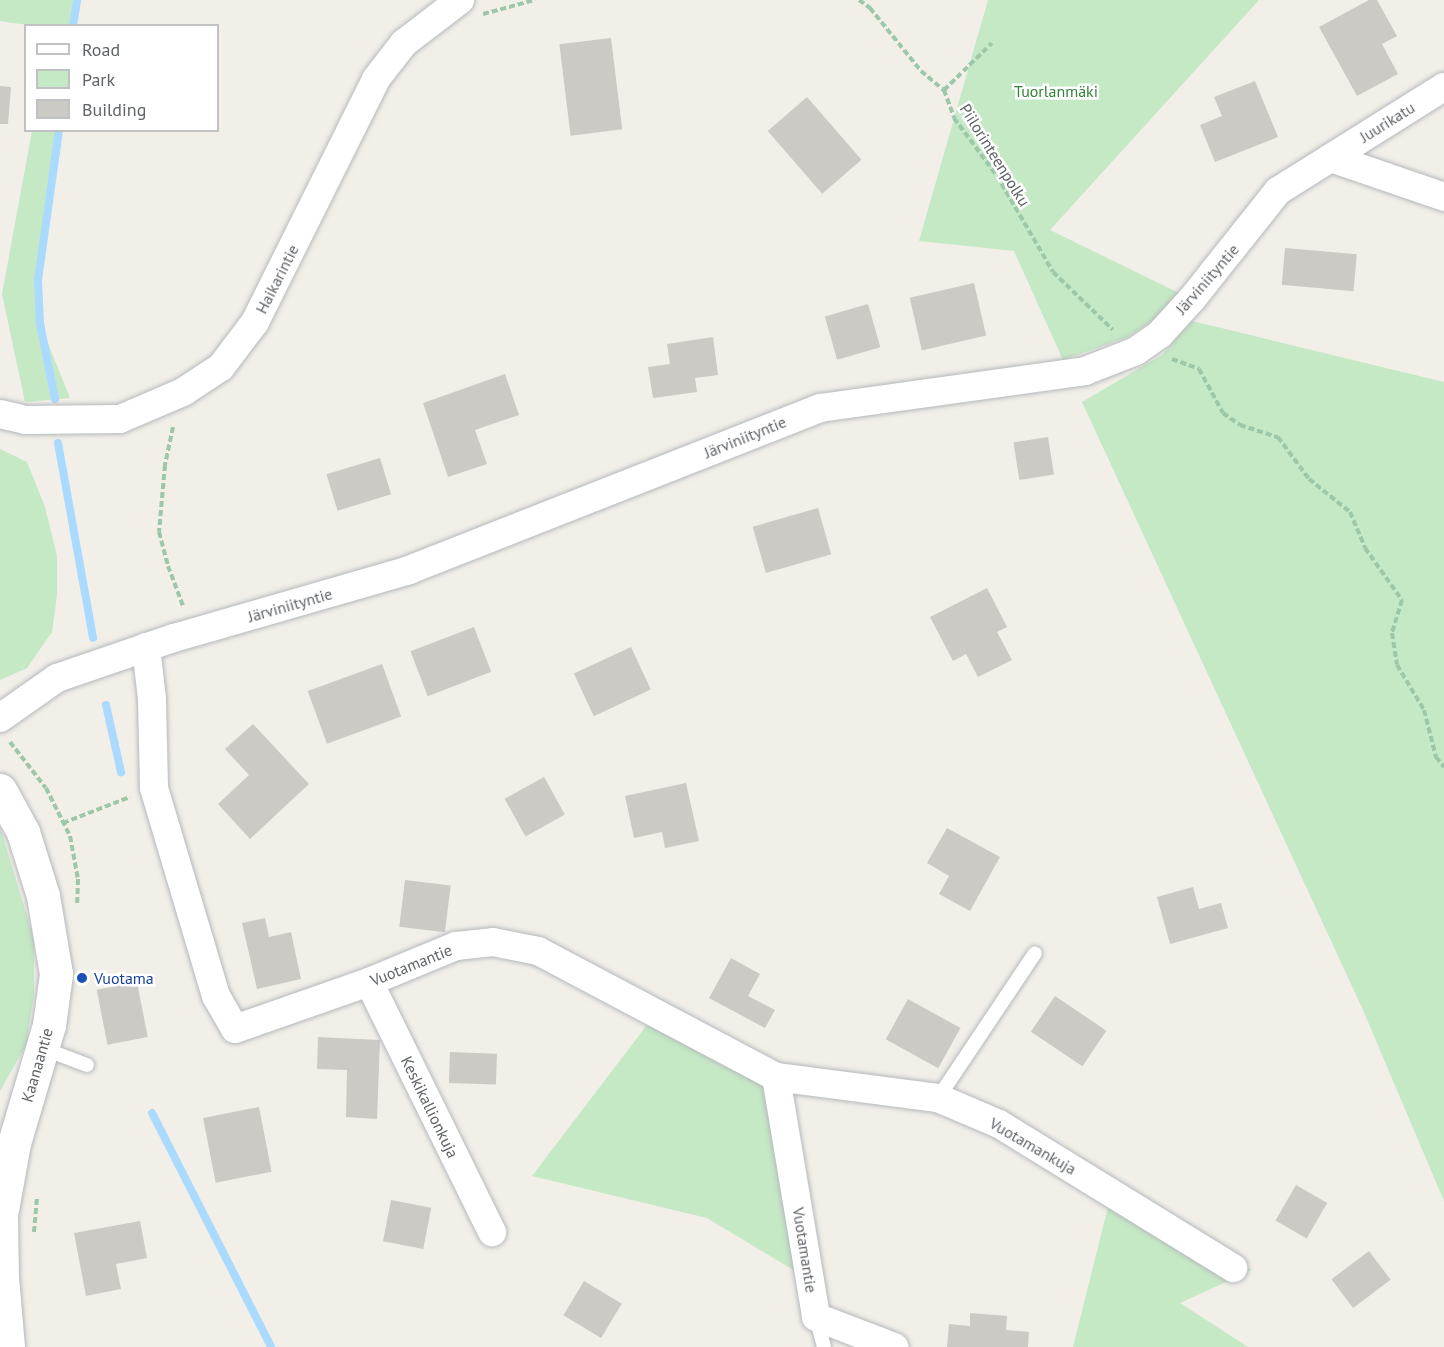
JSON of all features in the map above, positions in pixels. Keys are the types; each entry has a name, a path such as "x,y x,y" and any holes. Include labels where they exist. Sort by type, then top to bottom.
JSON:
{"street":[{"name":"Haikarintie","path":"0,414 25,420 120,419 183,392 221,367 255,322 376,79 404,43 460,0"},
{"name":"Juurikatu","path":"1331,158 1444,87"},
{"path":"1331,158 1444,197"},
{"name":"Järviniityntie","path":"0,718 57,678 146,647 409,570 820,408 1085,370 1136,351 1160,334 1219,268 1278,191 1331,158"},
{"name":"Vuotamantie","path":"146,647 152,699 154,788 216,996 235,1029 369,982 456,946 493,942 538,951 776,1077 816,1317"},
{"name":"Kaanaantie","path":"0,790 23,832 43,896 56,974 49,1025 14,1143 1,1215 2,1277 8,1347"},
{"name":"Keskikallionkuja","path":"369,982 492,1232"},
{"name":"Vuotamankuja","path":"776,1077 938,1098 999,1124 1233,1268"},
{"path":"816,1317 894,1347"}],"lane":[{"path":"938,1098 1035,953"},
{"path":"42,1048 87,1065"},
{"path":"816,1317 824,1347"}],"path":[{"name":"Piilorinteenpolku","path":"859,0 870,8 921,71 944,90 954,118 997,177 1053,272 1136,351"},
{"path":"944,90 992,43"},
{"path":"1160,334 1173,361 1199,369 1223,413 1240,425 1278,437 1310,479 1350,512 1365,548 1402,600 1392,633 1397,665 1424,710 1436,757 1444,767"},
{"path":"176,417 165,465 159,532 168,566 193,634"},
{"path":"63,823 154,788"}],"green space":[{"path":"0,0 77,0 73,24 24,24 0,21"},
{"name":"Tuorlanmäki","path":"988,0 1259,0 1050,230 1183,295 1155,319 1128,337 1063,360 1014,251 919,241"},
{"path":"32,132 59,132 38,280 40,324 70,398 25,402 2,294"},
{"path":"1192,321 1444,382 1444,1201 1363,1010 1082,402 1162,355"},
{"path":"0,449 27,462 45,507 57,556 57,595 52,632 27,668 0,680"},
{"path":"0,827 34,939 34,995 26,1045 0,1091"},
{"path":"650,1021 764,1075 820,1286 707,1218 532,1176"},
{"path":"1108,1207 1252,1270 1180,1303 1248,1347 1073,1347"}],"building":[{"path":"1369,0 1377,0 1397,36 1382,44 1398,74 1357,96 1319,27"},
{"path":"611,38 622,129 571,136 559,44"},
{"path":"1255,81 1278,137 1215,162 1200,125 1222,116 1214,97"},
{"path":"0,86 11,87 8,124 0,124"},
{"path":"807,97 861,160 822,194 768,131"},
{"path":"1285,248 1357,254 1354,291 1282,285"},
{"path":"974,283 986,336 922,350 910,298"},
{"path":"868,304 880,347 837,360 825,316"},
{"path":"713,337 718,375 695,378 697,392 653,398 648,367 670,364 667,344"},
{"path":"505,374 519,415 475,430 487,464 448,477 423,403"},
{"path":"1048,437 1054,475 1019,480 1013,442"},
{"path":"380,458 391,494 338,511 326,474"},
{"path":"818,508 831,554 766,573 753,527"},
{"path":"987,588 1007,627 997,632 1012,660 978,677 966,654 953,661 930,617"},
{"path":"474,627 491,672 428,696 411,651"},
{"path":"631,647 651,690 594,716 574,674"},
{"path":"382,664 401,717 327,744 308,691"},
{"path":"253,724 309,784 250,839 218,804 249,775 225,749"},
{"path":"544,777 565,815 525,836 505,799"},
{"path":"686,783 699,841 665,848 662,832 634,838 625,796"},
{"path":"947,828 1000,857 970,911 939,894 949,876 927,863"},
{"path":"405,880 451,886 445,932 399,927"},
{"path":"1193,887 1199,909 1221,903 1228,928 1170,944 1157,897"},
{"path":"265,918 269,937 291,932 301,979 257,989 242,923"},
{"path":"731,958 760,974 748,996 775,1010 765,1028 709,998"},
{"path":"137,982 148,1037 107,1045 97,990"},
{"path":"1055,996 1106,1031 1082,1066 1031,1032"},
{"path":"908,999 960,1028 938,1068 886,1039"},
{"path":"318,1037 380,1040 377,1119 346,1117 347,1070 317,1069"},
{"path":"450,1052 497,1054 496,1085 449,1083"},
{"path":"259,1107 272,1172 216,1183 203,1118"},
{"path":"1296,1185 1327,1203 1307,1239 1276,1221"},
{"path":"391,1200 431,1208 423,1249 383,1241"},
{"path":"140,1221 147,1258 116,1264 121,1289 86,1296 74,1233"},
{"path":"1369,1251 1391,1280 1353,1308 1331,1279"},
{"path":"584,1281 622,1304 601,1338 563,1315"},
{"path":"970,1313 1007,1316 1006,1330 1029,1332 1028,1347 947,1347 949,1324 970,1326"}],"waterway":[{"path":"73,24 77,0"},
{"path":"55,399 40,323 38,280 59,132"},
{"path":"58,443 93,638"},
{"path":"106,705 121,772"},
{"path":"152,1113 271,1347"}],"place":[{"name":"Vuotama","path":"82,978"}]}
